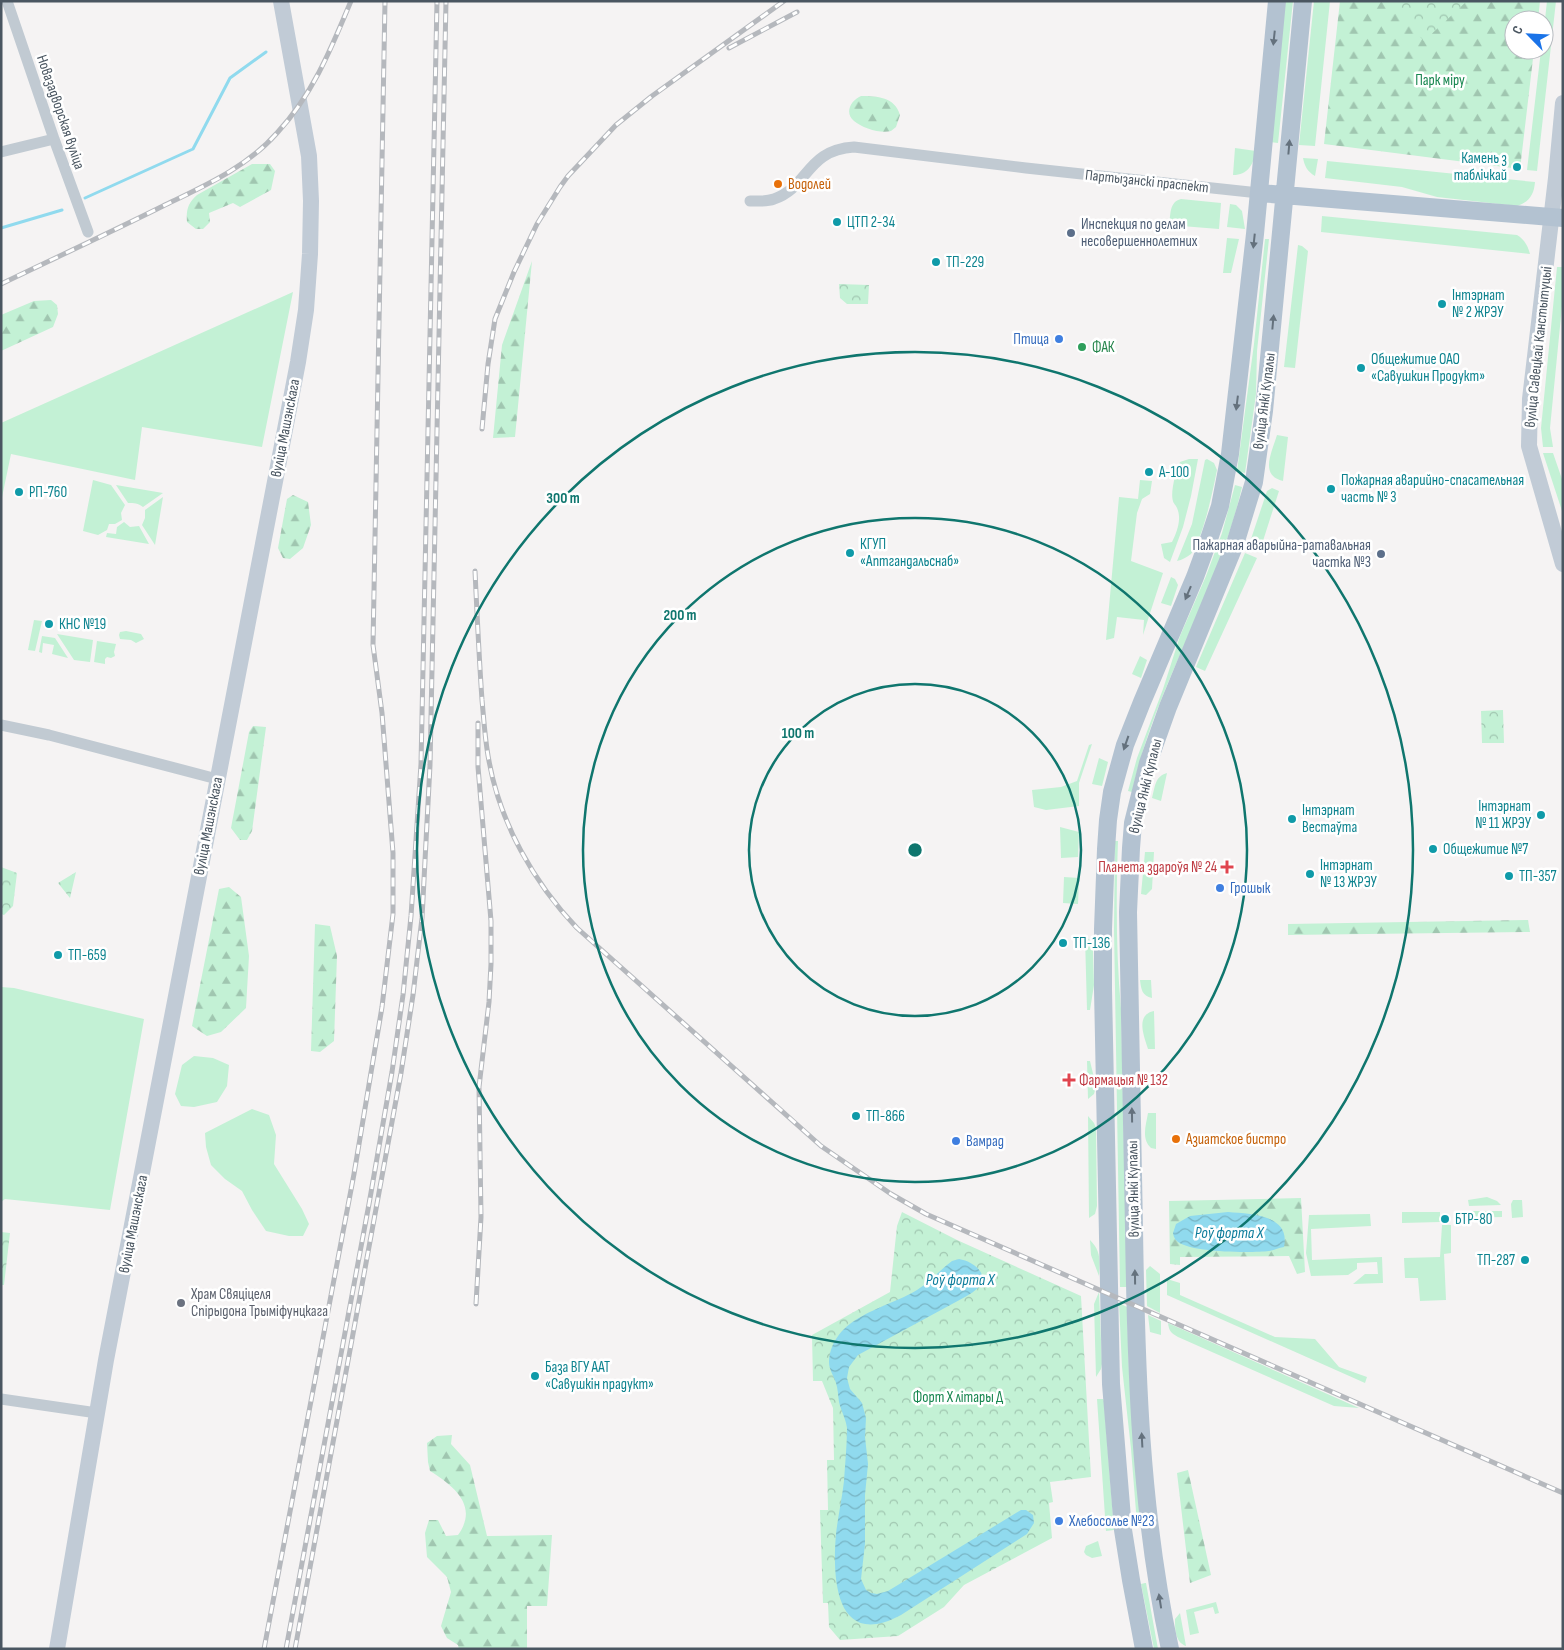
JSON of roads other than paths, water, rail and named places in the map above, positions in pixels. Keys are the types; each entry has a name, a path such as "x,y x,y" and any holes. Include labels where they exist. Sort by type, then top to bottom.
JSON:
{"main road":[{"name":"вуліца Машэнскага","path":"57,1649 97,1413 306,310 311,200 310,156 282,1"},
{"name":"вуліца Янкі Купалы","path":"1144,1649 1126,1555 1111,1384 1103,990 1103,929 1108,820 1112,792 1125,745 1195,577 1220,506 1238,399 1277,1"},
{"name":"вуліца Янкі Купалы","path":"1170,1649 1161,1609 1152,1551 1143,1460 1135,1306 1128,912 1131,848 1134,823 1148,763 1161,726 1236,544 1254,482 1264,411 1303,1"},
{"name":"вуліца Савецкай Канстытуцыі","path":"1563,103 1557,217 1530,398 1529,446 1563,564"},
{"name":"Партызанскі праспект","path":"1259,193 1557,217"},
{"path":"1108,820 1134,823"},
{"path":"1126,1555 1152,1551"}],"street":[{"name":"Новазадворская вуліца","path":"7,1 88,232"},
{"path":"1,152 54,139"},
{"name":"Партызанскі праспект","path":"750,202 765,201 783,195 822,156 832,151 854,147 1259,193"},
{"path":"1,725 49,735 217,779"},
{"path":"1,1399 97,1413"}],"water":[{"name":"Роў форта X","path":"1228,1212 1257,1215 1275,1222 1285,1236 1284,1247 1261,1252 1205,1250 1182,1244 1175,1239 1173,1233 1176,1224 1190,1216"},
{"name":"Роў форта Х","path":"959,1259 969,1262 978,1268 982,1277 979,1287 965,1297 858,1355 849,1367 847,1378 850,1389 862,1403 866,1418 865,1437 868,1464 865,1495 865,1544 861,1579 866,1590 871,1593 877,1594 888,1591 1021,1510 1026,1510 1033,1515 1034,1523 1027,1534 901,1615 879,1623 863,1624 851,1617 843,1605 835,1571 836,1534 844,1481 847,1428 839,1402 837,1385 829,1365 832,1346 850,1324 862,1316 917,1290 952,1261"}],"waterway":[{"path":"85,198 193,149 230,78 266,52"},
{"path":"1,228 62,210"}],"railway":[{"path":"1,284 194,191 224,175 252,156 277,133 301,103 328,54 351,1"},
{"path":"264,1649 354,1174 382,1007 393,914 393,853 382,713 373,645 385,1"},
{"path":"286,1649 392,1072 403,995 411,916 421,764 437,1"},
{"path":"295,1649 401,1073 422,918 430,765 446,1"},
{"path":"482,429 488,364 495,319 514,272 537,224 560,187 616,125 652,96 784,1"},
{"path":"729,48 797,12"},
{"path":"475,571 482,700 489,761 501,807 510,829 533,872 577,928 821,1146 891,1194 926,1214 1563,1493"},
{"path":"476,1304 481,1217 479,1087 489,1002 491,964 491,921 478,767 478,723"}],"place":[{"name":"Камень з таблічкай","path":"1517,167"},
{"name":"Водолей","path":"778,184"},
{"name":"ЦТП 2-34","path":"837,222"},
{"name":"Инспекция по делам несовершеннолетних","path":"1071,233"},
{"name":"ТП-229","path":"936,262"},
{"name":"Інтэрнат № 2 ЖРЭУ","path":"1442,304"},
{"name":"Птица","path":"1059,339"},
{"name":"ФАК","path":"1082,347"},
{"name":"Общежитие ОАО «Савушкин Продукт»","path":"1361,368"},
{"name":"А-100","path":"1149,472"},
{"name":"Пожарная аварийно-спасательная часть № 3","path":"1331,489"},
{"name":"РП-760","path":"19,492"},
{"name":"КГУП «Аптгандальснаб»","path":"850,553"},
{"name":"Пажарная аварыйна-ратавальная частка №3","path":"1381,554"},
{"name":"КНС №19","path":"49,624"},
{"name":"Інтэрнат № 11 ЖРЭУ","path":"1541,815"},
{"name":"Інтэрнат Вестаўта","path":"1292,819"},
{"name":"Общежитие №7","path":"1433,849"},
{"name":"Планета здароўя № 24","path":"1227,867"},
{"name":"Інтэрнат № 13 ЖРЭУ","path":"1310,874"},
{"name":"ТП-357","path":"1509,876"},
{"name":"Грошык","path":"1220,888"},
{"name":"ТП-136","path":"1063,943"},
{"name":"ТП-659","path":"58,955"},
{"name":"Фармацыя № 132","path":"1069,1080"},
{"name":"ТП-866","path":"856,1116"},
{"name":"Азиатское бистро","path":"1176,1139"},
{"name":"Вамрад","path":"956,1141"},
{"name":"БТР-80","path":"1445,1219"},
{"name":"ТП-287","path":"1525,1260"},
{"name":"Храм Свяціцеля Спірыдона Трыміфунцкага","path":"181,1303"},
{"name":"База ВГУ ААТ «Савушкін прадукт»","path":"535,1376"},
{"name":"Хлебосолье №23","path":"1059,1521"}],"park label":[{"name":"Парк міру","path":"1440,80"},
{"name":"Форт X літары Д","path":"958,1397"}]}
